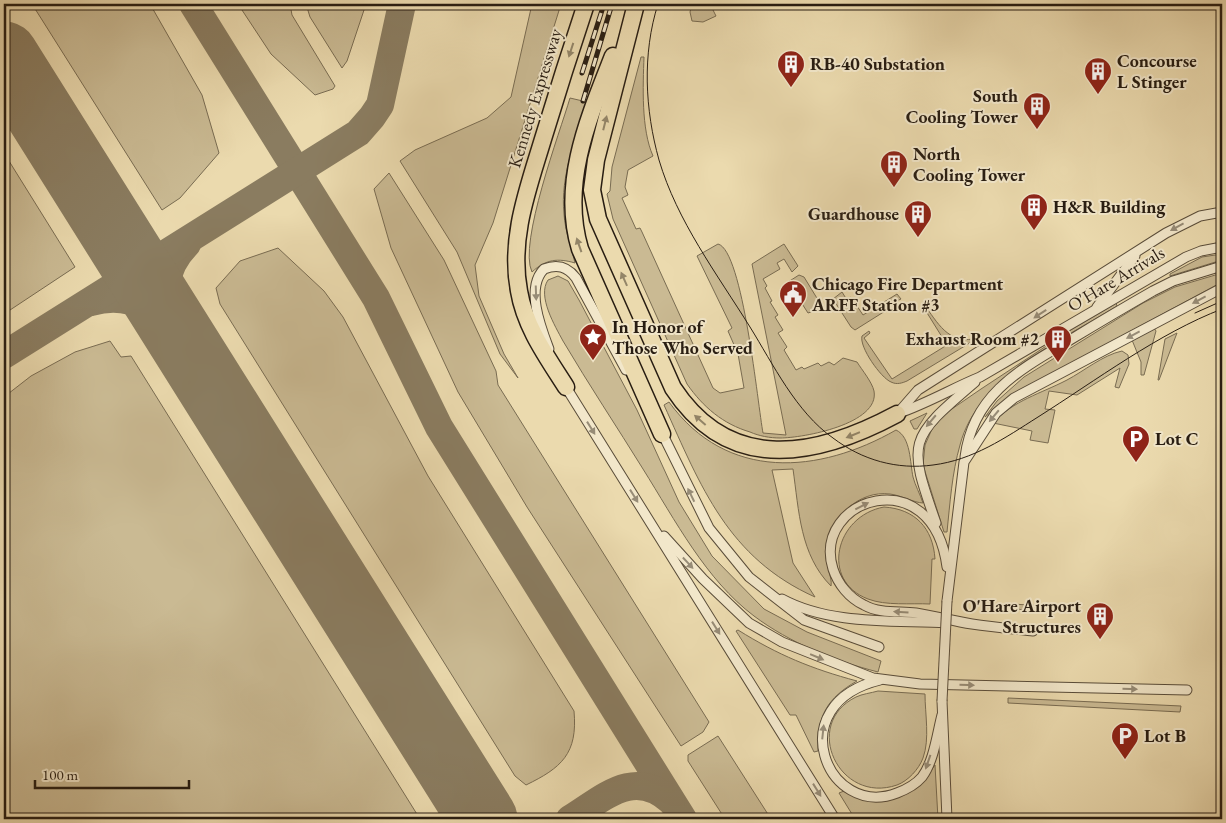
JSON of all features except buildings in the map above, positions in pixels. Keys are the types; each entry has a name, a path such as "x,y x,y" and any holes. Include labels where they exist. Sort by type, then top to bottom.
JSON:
{"highway":[{"name":"Kennedy Expressway","path":"566,387 538,342 519,292 516,243 523,204 586,4"},
{"path":"635,4 596,160 592,190 598,219 673,388 682,401 704,424 738,444 766,450 798,450 831,443 865,430 896,414"},
{"path":"635,4 604,80 577,163 572,189 573,220 580,249 662,434"}],"street":[{"path":"896,414 918,390 1140,249 1185,222 1219,212"},
{"name":"O'Hare Arrivals","path":"896,414 926,404 951,389 980,377 1186,257 1201,251 1222,247"},
{"path":"1094,311 1140,249"},
{"path":"835,819 566,387 547,344 536,300 537,278 544,269 553,266 565,268 576,278 662,434 709,528 749,577 804,620 879,646"},
{"path":"947,819 942,701 948,582 967,442 977,417 1004,383 1016,373 1112,314 1172,281 1222,266"},
{"path":"964,462 996,413 1014,398 1222,288"},
{"path":"948,582 946,559 919,472 918,449 921,436 932,419 980,377"},
{"path":"940,537 926,516 910,504 886,498 868,502 848,514 836,532 831,550 835,577 853,598 871,608 923,614 984,626"},
{"path":"644,513 703,579 749,623 782,642 825,661 881,680 920,684 1187,690"},
{"path":"749,577 786,601 816,612 852,618 1033,631"},
{"path":"881,680 846,694 830,710 824,722 822,744 827,763 838,780 851,790 876,797 894,794 910,787 921,777 928,766 942,715"}],"shaded area":[{"path":"32,4 150,4 202,95 219,153 180,198 162,210"},
{"path":"238,4 290,4 292,15 335,86 333,89 315,95 271,54"},
{"path":"306,4 366,4 347,61 342,68 310,17"},
{"path":"532,4 561,4 493,223 475,265 479,296 504,354 518,378 500,354 457,252 400,161 415,150 487,118 511,97"},
{"path":"692,4 710,4 716,16 703,22 692,21 690,12"},
{"path":"641,57 644,57 643,94 646,133 653,156 628,170 625,187 628,195 622,198 636,229 640,228 642,232 713,388 720,393 744,388 738,354 728,331 732,328 697,256 718,244 727,253 735,272 742,300 763,433 786,435 752,264 784,244 798,266 792,272 784,259 777,263 780,269 763,279 767,286 765,288 772,301 770,302 778,315 775,317 783,330 778,333 787,347 784,350 796,370 818,363 821,366 829,362 834,365 843,358 857,362 874,391 873,402 865,412 853,420 838,427 805,435 780,438 757,435 740,429 714,414 687,384 613,219 607,194 610,191 612,167"},
{"path":"570,98 587,102 570,157 564,186 565,220 575,263 563,260 547,262 532,272 529,258 535,214"},
{"path":"4,153 75,267 4,314"},
{"path":"389,173 444,260 496,371 498,385 709,722 703,732 681,746 527,507 458,392 391,248 374,189"},
{"path":"278,248 324,291 343,317 428,476 574,711 575,726 573,738 565,758 549,772 526,785 515,776 220,304 216,288 240,261"},
{"path":"1222,254 1222,260 1170,276 1170,274 1202,257"},
{"path":"1222,273 1222,282 1012,395 985,417 997,401 1024,377 1143,303 1175,287"},
{"path":"799,275 804,277 823,308 808,313 788,282"},
{"path":"558,276 568,281 579,300 637,410 679,502 712,556 764,609 807,632 881,661 878,672 813,650 768,626 737,601 706,567 692,548 563,341 548,311 545,294 548,280"},
{"path":"842,292 847,300 851,297 863,315 897,294 901,299 888,305 890,308 855,330 851,327 833,299"},
{"path":"1116,303 1117,306 1024,363 984,400 969,421 960,445 953,477 947,532 944,532 923,465 925,445 932,429 946,413 981,389 1072,329"},
{"path":"926,307 941,327 953,337 960,339 978,338 907,381 897,384 891,382 882,375 872,362 864,347 862,336 869,331 870,333 864,338 892,379 947,345 924,308"},
{"path":"1154,328 1156,331 1144,375 1141,375 1141,362 1132,340"},
{"path":"1177,333 1159,380 1158,380 1165,339"},
{"path":"110,341 121,357 131,356 420,819 4,819 4,397 31,376 75,352"},
{"path":"1122,351 1128,355 1129,364 1119,388 1115,387 1120,368 1077,395 1049,391 1045,409 1055,410 1048,443 1030,440 1032,431 993,423 1019,403 1067,380 1108,356"},
{"path":"669,402 692,428 718,446 746,458 775,462 806,462 836,455 867,445 896,430 905,438 913,477 923,503 890,494 879,494 868,496 849,508 834,525 826,545 825,551 831,586 813,561 807,546 799,516 793,469 772,470 793,563 815,597 785,581 760,562 739,541 721,517 705,492 664,405"},
{"path":"927,413 917,429 914,429 910,421"},
{"path":"884,507 913,516 926,529 931,538 935,559 932,559 930,604 891,603 868,599 853,590 843,578 839,564 840,550 845,535 854,523 867,513"},
{"path":"1012,604 1046,606 1045,611 1012,609"},
{"path":"738,630 767,647 796,660 857,681 838,694 826,709 819,728 818,751 814,752 796,715 790,715 736,631"},
{"path":"878,691 925,694 927,735 923,758 913,774 897,785 876,788 858,783 844,773 834,759 830,742 831,725 840,709 856,697"},
{"path":"1008,698 1181,706 1180,712 1008,703"},
{"path":"718,736 771,819 725,819 688,761 688,755"},
{"path":"935,765 938,819 855,819 839,793 844,791 871,800 895,798 916,786"}],"taxiway":[{"path":"193,4 376,298 439,427 683,819"},
{"path":"4,355 358,133 380,105 402,4"},
{"path":"176,331 168,307 166,285 172,265 178,254 187,244"},
{"path":"91,302 115,299 138,303 157,314 175,330"},
{"path":"570,819 607,795 619,789 632,786 657,791 671,801"},
{"path":"473,803 491,819"}],"runway":[{"path":"4,56 483,819"}],"tram line":[{"path":"658,4 649,42 648,102 654,141 667,183 687,226 786,387 808,415 844,446 880,462 906,466 933,465 962,458 988,447 1013,433 1151,344 1198,319 1222,309"},
{"path":"1195,313 1222,301"}],"railway":[{"path":"582,73 604,4"},
{"path":"583,101 612,4"}],"place":[{"name":"RB-40 Substation","path":"791,88"},
{"name":"Concourse L Stinger","path":"1098,95"},
{"name":"South Cooling Tower","path":"1037,130"},
{"name":"North Cooling Tower","path":"894,188"},
{"name":"H&R Building","path":"1034,231"},
{"name":"Guardhouse","path":"918,238"},
{"name":"Chicago Fire Department ARFF Station #3","path":"793,318"},
{"name":"In Honor of Those Who Served","path":"593,361"},
{"name":"Exhaust Room #2","path":"1058,363"},
{"name":"Lot C","path":"1136,463"},
{"name":"O'Hare Airport Structures","path":"1100,640"},
{"name":"Lot B","path":"1125,760"}]}
